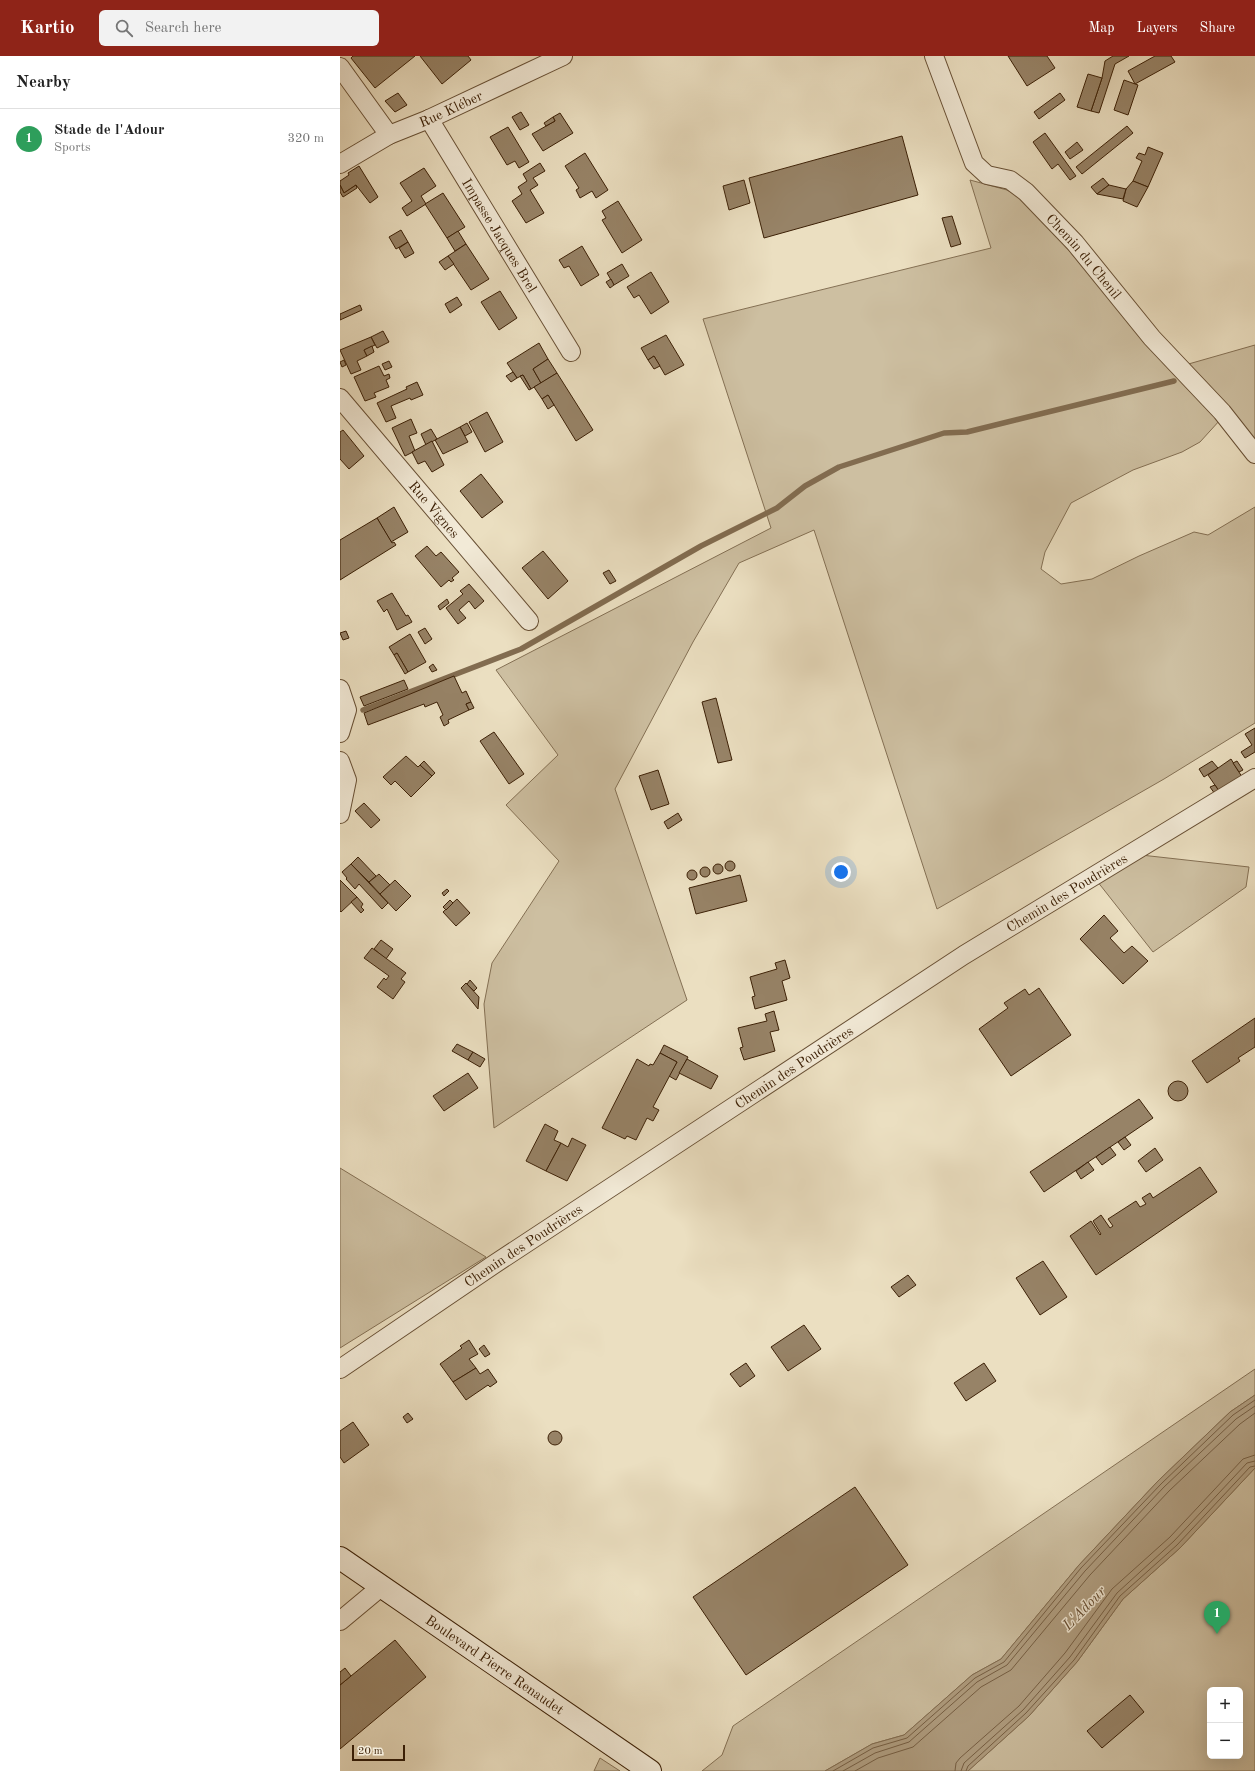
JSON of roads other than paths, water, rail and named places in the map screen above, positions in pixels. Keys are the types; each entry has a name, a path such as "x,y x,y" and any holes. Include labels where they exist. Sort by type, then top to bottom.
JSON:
{"street":[{"name":"Chemin du Chenil","path":"934,56 974,163 987,175 1010,180 1031,197 1075,243 1152,338 1222,412 1255,454"},
{"name":"Rue Kléber","path":"340,164 389,135 429,119 558,57"},
{"path":"340,67 389,135"},
{"name":"Impasse Jacques Brel","path":"429,119 571,352"},
{"name":"Rue Vignes","path":"340,398 529,621"},
{"path":"340,689 347,710 340,733"},
{"path":"340,761 347,780 340,814"},
{"name":"Chemin des Poudrières","path":"340,1369 506,1256 964,955 1255,778"},
{"name":"Boulevard Pierre Renaudet","path":"340,1558 650,1771"},
{"path":"340,1621 382,1586"}],"water":[{"name":"L'Adour","path":"1255,1395 1255,1468 1180,1548 1123,1599 1077,1662 1029,1716 968,1771 825,1771 872,1744 904,1735 972,1675 1001,1659 1079,1565 1158,1481 1230,1412"}],"waterway":[{"path":"363,710 521,649 701,546 777,508 805,486 839,467 944,433 967,432 1174,381"}],"place":[{"name":"Stade de l'Adour","path":"1217,1634"}]}
